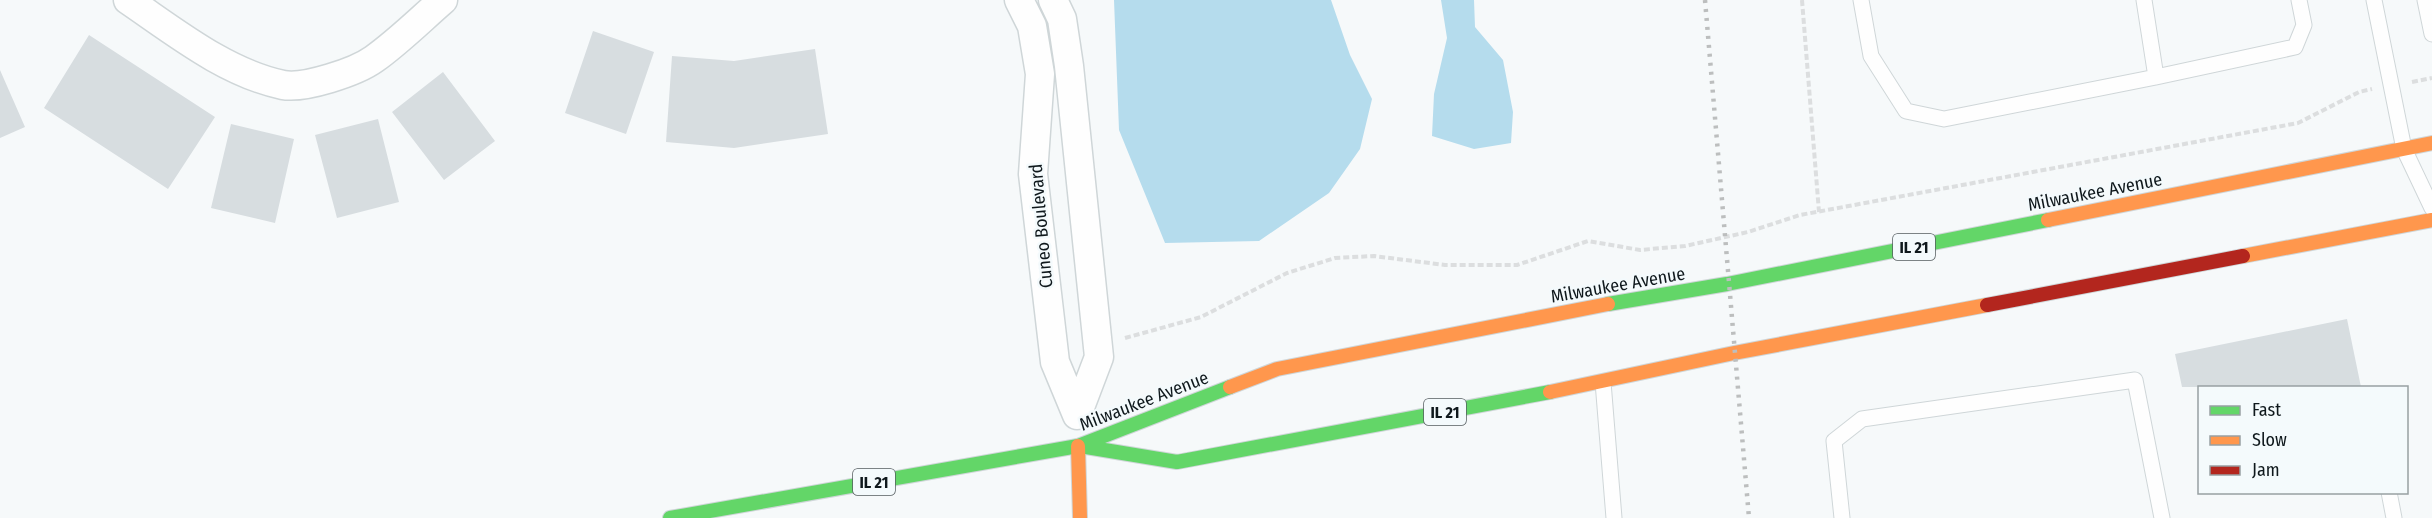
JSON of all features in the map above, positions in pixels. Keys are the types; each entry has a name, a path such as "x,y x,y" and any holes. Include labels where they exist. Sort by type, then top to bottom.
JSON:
{"main road":[{"name":"Milwaukee Avenue","path":"1078,446 1277,369 1597,306 1739,282 2432,143"},
{"name":"Milwaukee Avenue","path":"1078,446 1177,462 1603,382 1734,353 2432,220"},
{"name":"IL 21","path":"670,518 1078,446"},
{"path":"1078,446 1080,518"}],"street":[{"path":"128,0 202,50 252,75 285,85 335,78 372,60 443,0"},
{"name":"Cuneo Boulevard","path":"1019,0 1032,26 1038,64 1034,174 1055,362 1077,415 1078,446"},
{"name":"Cuneo Boulevard","path":"1053,0 1062,19 1099,357 1077,415"},
{"path":"1037,116 1073,112"}],"lane":[{"path":"1861,0 1871,56 1906,111 1944,119 2295,47 2304,25 2298,0"},
{"path":"2144,0 2157,77"},
{"path":"2374,0 2404,149 2432,208"},
{"path":"2425,0 2432,34"},
{"path":"1842,518 1833,441 1862,419 2135,380 2162,518"},
{"path":"1603,382 1614,518"},
{"path":"2389,494 2394,518"}],"path":[{"path":"1802,0 1819,212"},
{"path":"1131,337 1201,316 1287,273 1335,258 1374,256 1445,266 1517,265 1588,241 1640,250 1685,246 1819,212 2298,123 2359,92"}],"water":[{"path":"1114,0 1331,0 1350,55 1372,99 1360,149 1329,193 1259,241 1165,243 1119,130"},
{"path":"1441,0 1474,0 1475,27 1503,60 1513,112 1511,143 1474,149 1432,136 1434,94 1447,38"}],"building":[{"path":"593,31 654,52 626,134 565,113"},
{"path":"89,35 215,117 168,189 44,108"},
{"path":"815,49 828,134 734,148 666,142 672,56 734,61"},
{"path":"0,70 25,127 0,138"},
{"path":"443,72 495,141 444,180 392,112"},
{"path":"378,119 399,202 337,218 315,135"},
{"path":"231,124 294,139 275,223 211,208"},
{"path":"2347,319 2361,386 2182,387 2175,354"}],"railway":[{"path":"1705,0 1749,518"}],"traffic: fast":[{"path":"1608,304 1727,284 2048,220"},
{"path":"670,518 1078,446 1230,387"},
{"path":"1080,446 1177,462 1550,392"}],"traffic: slow":[{"path":"2048,220 2432,143"},
{"path":"2243,256 2432,220"},
{"path":"1230,387 1277,369 1608,304"},
{"path":"1550,392 1734,353 1987,305"},
{"path":"1078,446 1080,518"}],"traffic: jam":[{"path":"1987,305 2243,256"}]}
